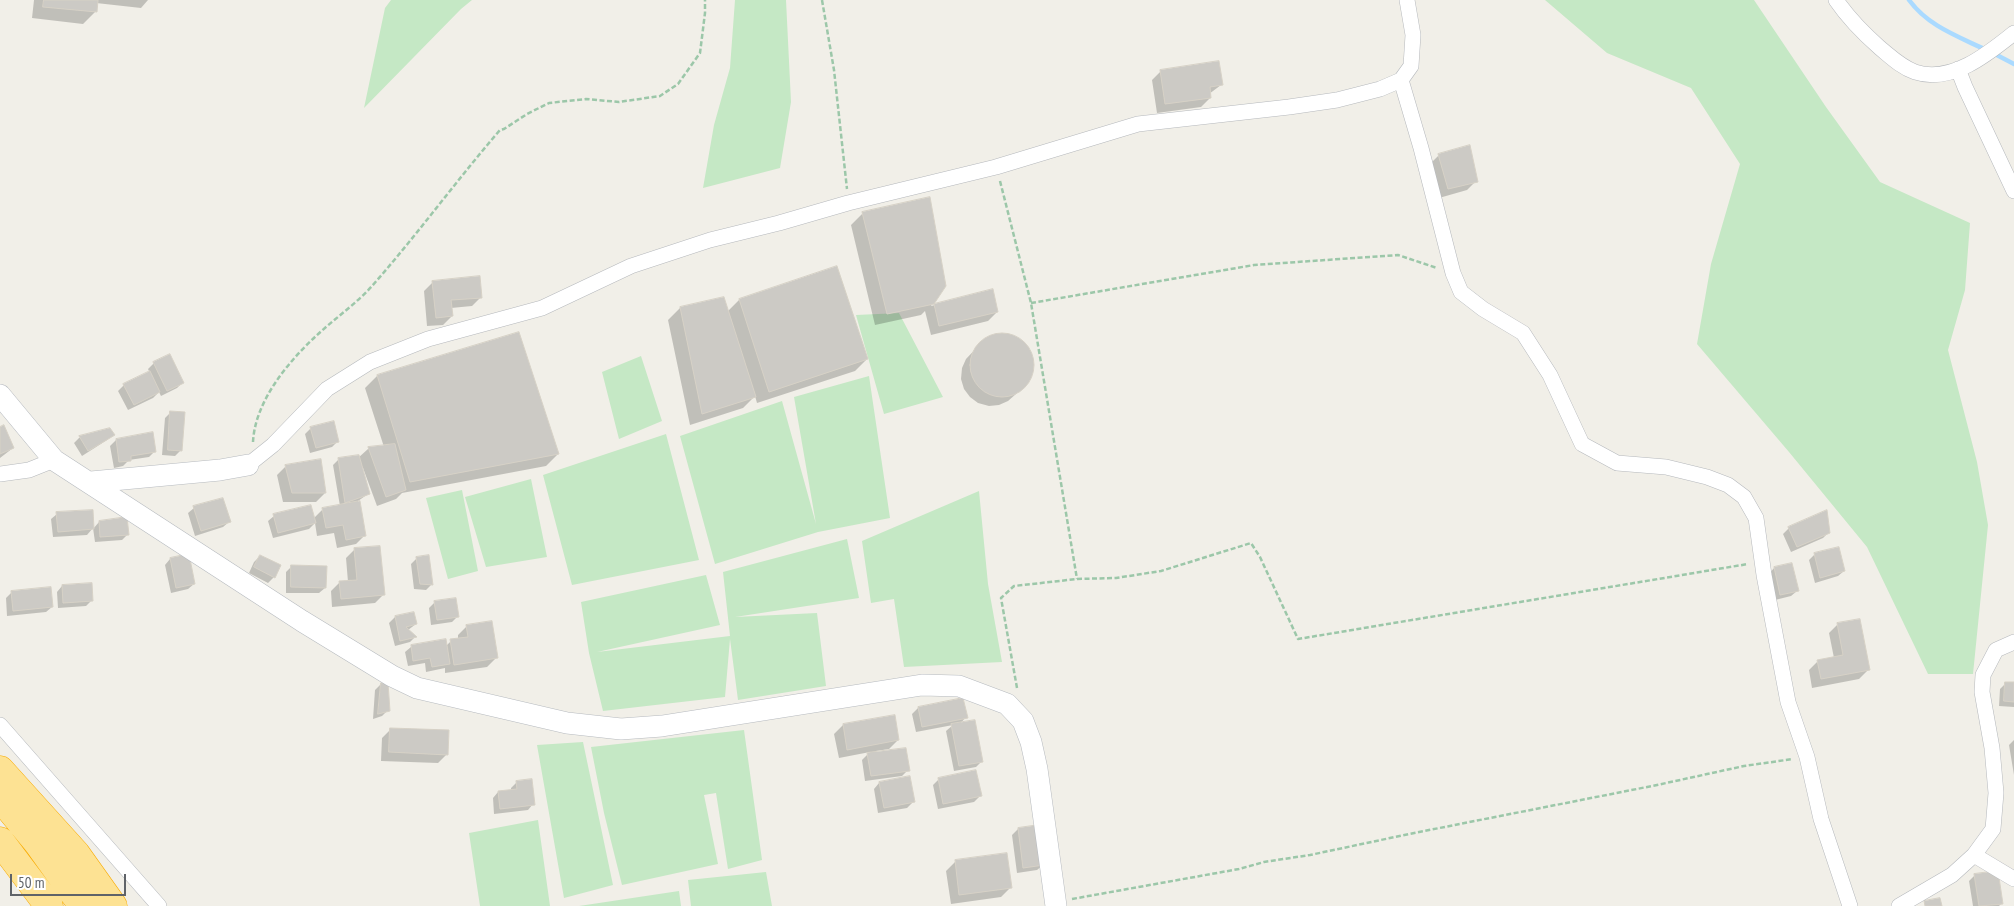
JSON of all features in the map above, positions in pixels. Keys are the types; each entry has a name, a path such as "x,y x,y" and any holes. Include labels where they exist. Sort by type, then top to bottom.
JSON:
{"highway":[{"path":"0,770 76,854 113,906"},
{"path":"0,798 38,843 83,906"},
{"path":"0,841 49,906"},
{"path":"0,867 27,906"}],"street":[{"path":"91,482 220,470 248,465 273,445 327,389 370,362 428,339 542,308 631,266 710,240 848,203 996,167 1138,124 1289,107 1337,100 1380,89 1401,80 1411,66 1413,35 1407,0"},
{"path":"1836,0 1857,28 1900,64 1916,72 1940,74 1958,69 1985,57 2014,33"},
{"path":"1958,69 2014,191"},
{"path":"1401,80 1453,273 1461,292 1483,309 1523,333 1550,375 1582,444 1617,463 1666,467 1707,477 1728,485 1744,498 1756,518 1788,702 1807,757 1821,819 1850,906"},
{"path":"0,395 54,460 91,482 302,621 392,676 417,688 567,724 621,729 662,726 922,685 960,686 1007,704 1023,721 1032,742 1038,769 1056,904"},
{"path":"0,474 29,470 54,460"},
{"path":"1899,906 1952,875 1974,855 1993,829 1996,793 1992,748 1982,692 1983,675 1996,650 2014,642"},
{"path":"0,725 159,906"},
{"path":"1974,855 2014,879"}],"path":[{"path":"248,465 253,455 254,433 261,407 275,384 314,338 371,288 424,225 450,188 500,130 549,103 586,99 619,102 660,96 678,84 700,53 705,0"},
{"path":"822,0 834,70 848,203"},
{"path":"996,167 1031,303 1076,580"},
{"path":"1031,303 1254,265 1398,256 1453,273"},
{"path":"1007,704 1018,695 1001,598 1014,586 1116,578 1161,571 1251,543 1260,557 1298,639 1762,561"},
{"path":"1056,904 1239,869 1264,862 1310,855 1744,766 1807,757"}],"green space":[{"path":"391,0 472,0 364,108 385,8"},
{"path":"735,0 786,0 791,102 780,168 703,188 714,125 730,68"},
{"path":"1545,0 1754,0 1826,107 1880,182 1970,223 1965,290 1948,350 1977,462 1988,525 1973,674 1928,674 1867,547 1697,344 1711,264 1740,164 1691,88 1607,53"},
{"path":"899,313 943,397 884,414 856,315"},
{"path":"641,356 662,421 619,439 602,372"},
{"path":"869,376 890,518 818,532 715,564 680,436 782,401 816,524 794,397"},
{"path":"666,434 699,560 572,585 543,475"},
{"path":"531,479 547,557 486,567 465,497"},
{"path":"462,490 478,571 448,579 426,498"},
{"path":"979,491 988,584 1002,662 904,667 894,599 871,603 862,541"},
{"path":"847,539 859,598 735,617 817,613 826,686 738,700 730,639 725,697 603,711 589,653 581,602 706,575 720,625 597,652 730,636 723,572"},
{"path":"744,730 762,860 728,869 716,793 704,795 718,864 622,885 604,813 591,747"},
{"path":"583,742 613,885 564,898 537,745"},
{"path":"538,820 550,906 480,906 469,833"},
{"path":"766,872 772,906 691,906 688,880"},
{"path":"679,891 681,906 579,906"}],"building":[{"path":"44,0 98,0 97,12 43,7"},
{"path":"1219,61 1223,85 1210,87 1211,98 1165,104 1160,70"},
{"path":"1470,145 1478,182 1448,189 1438,154"},
{"path":"930,197 946,286 934,304 887,314 862,212"},
{"path":"837,266 868,359 769,392 739,299"},
{"path":"480,276 482,298 451,300 453,316 436,318 432,281"},
{"path":"993,289 998,312 939,326 934,304"},
{"path":"724,297 756,397 702,414 680,307"},
{"path":"519,332 559,454 410,482 377,375"},
{"path":"1002,333 1020,339 1028,347 1034,365 1028,383 1020,391 1002,397 984,391 976,383 970,365 976,347 984,339"},
{"path":"170,354 184,383 167,391 153,362"},
{"path":"150,371 160,392 134,405 123,384"},
{"path":"170,411 185,412 182,451 168,450"},
{"path":"334,421 339,442 316,448 310,427"},
{"path":"4,425 14,448 0,454 0,427"},
{"path":"110,428 115,435 88,451 79,436"},
{"path":"153,432 156,452 131,456 131,461 119,462 116,439"},
{"path":"395,444 406,490 386,497 368,447"},
{"path":"359,455 370,494 345,503 338,458"},
{"path":"321,459 326,493 292,493 285,465"},
{"path":"223,498 231,522 201,531 193,506"},
{"path":"360,501 366,536 346,540 343,525 326,528 322,508"},
{"path":"311,505 316,523 278,533 273,514"},
{"path":"93,510 94,529 58,532 56,512"},
{"path":"1827,510 1830,533 1797,547 1788,527"},
{"path":"127,517 129,535 100,537 99,521"},
{"path":"380,546 385,595 341,599 339,581 357,580 354,548"},
{"path":"1839,547 1845,571 1820,578 1814,553"},
{"path":"189,554 195,584 176,588 170,558"},
{"path":"260,555 281,565 275,578 254,567"},
{"path":"429,555 433,585 420,584 416,557"},
{"path":"1792,563 1799,591 1780,595 1774,567"},
{"path":"291,565 327,566 326,588 291,587"},
{"path":"92,583 93,601 63,603 62,585"},
{"path":"51,587 53,607 13,611 11,591"},
{"path":"456,598 459,617 437,620 434,601"},
{"path":"414,612 417,624 406,627 417,637 400,641 395,616"},
{"path":"1860,619 1870,670 1821,679 1817,660 1843,655 1837,623"},
{"path":"492,621 498,658 454,665 450,639 468,637 466,625"},
{"path":"446,639 450,664 432,667 430,658 413,661 411,645"},
{"path":"2005,682 2014,682 2014,702 2004,701"},
{"path":"381,683 388,683 390,711 378,714"},
{"path":"963,698 968,718 922,727 918,707"},
{"path":"895,715 899,740 847,750 843,724"},
{"path":"975,720 983,762 959,766 951,724"},
{"path":"390,728 449,730 448,755 389,752"},
{"path":"906,748 910,771 871,776 867,753"},
{"path":"976,770 982,796 943,804 938,778"},
{"path":"910,776 915,802 884,808 879,782"},
{"path":"532,779 535,805 500,809 498,791 517,789 516,781"},
{"path":"1039,825 1044,865 1023,868 1018,828"},
{"path":"1007,853 1012,888 959,895 955,860"},
{"path":"1998,871 2003,904 1979,906 1974,874"},
{"path":"1940,898 1942,906 1925,906 1924,901"}],"waterway":[{"path":"1909,0 1934,24 1986,50"},
{"path":"1993,53 2014,64"}]}
